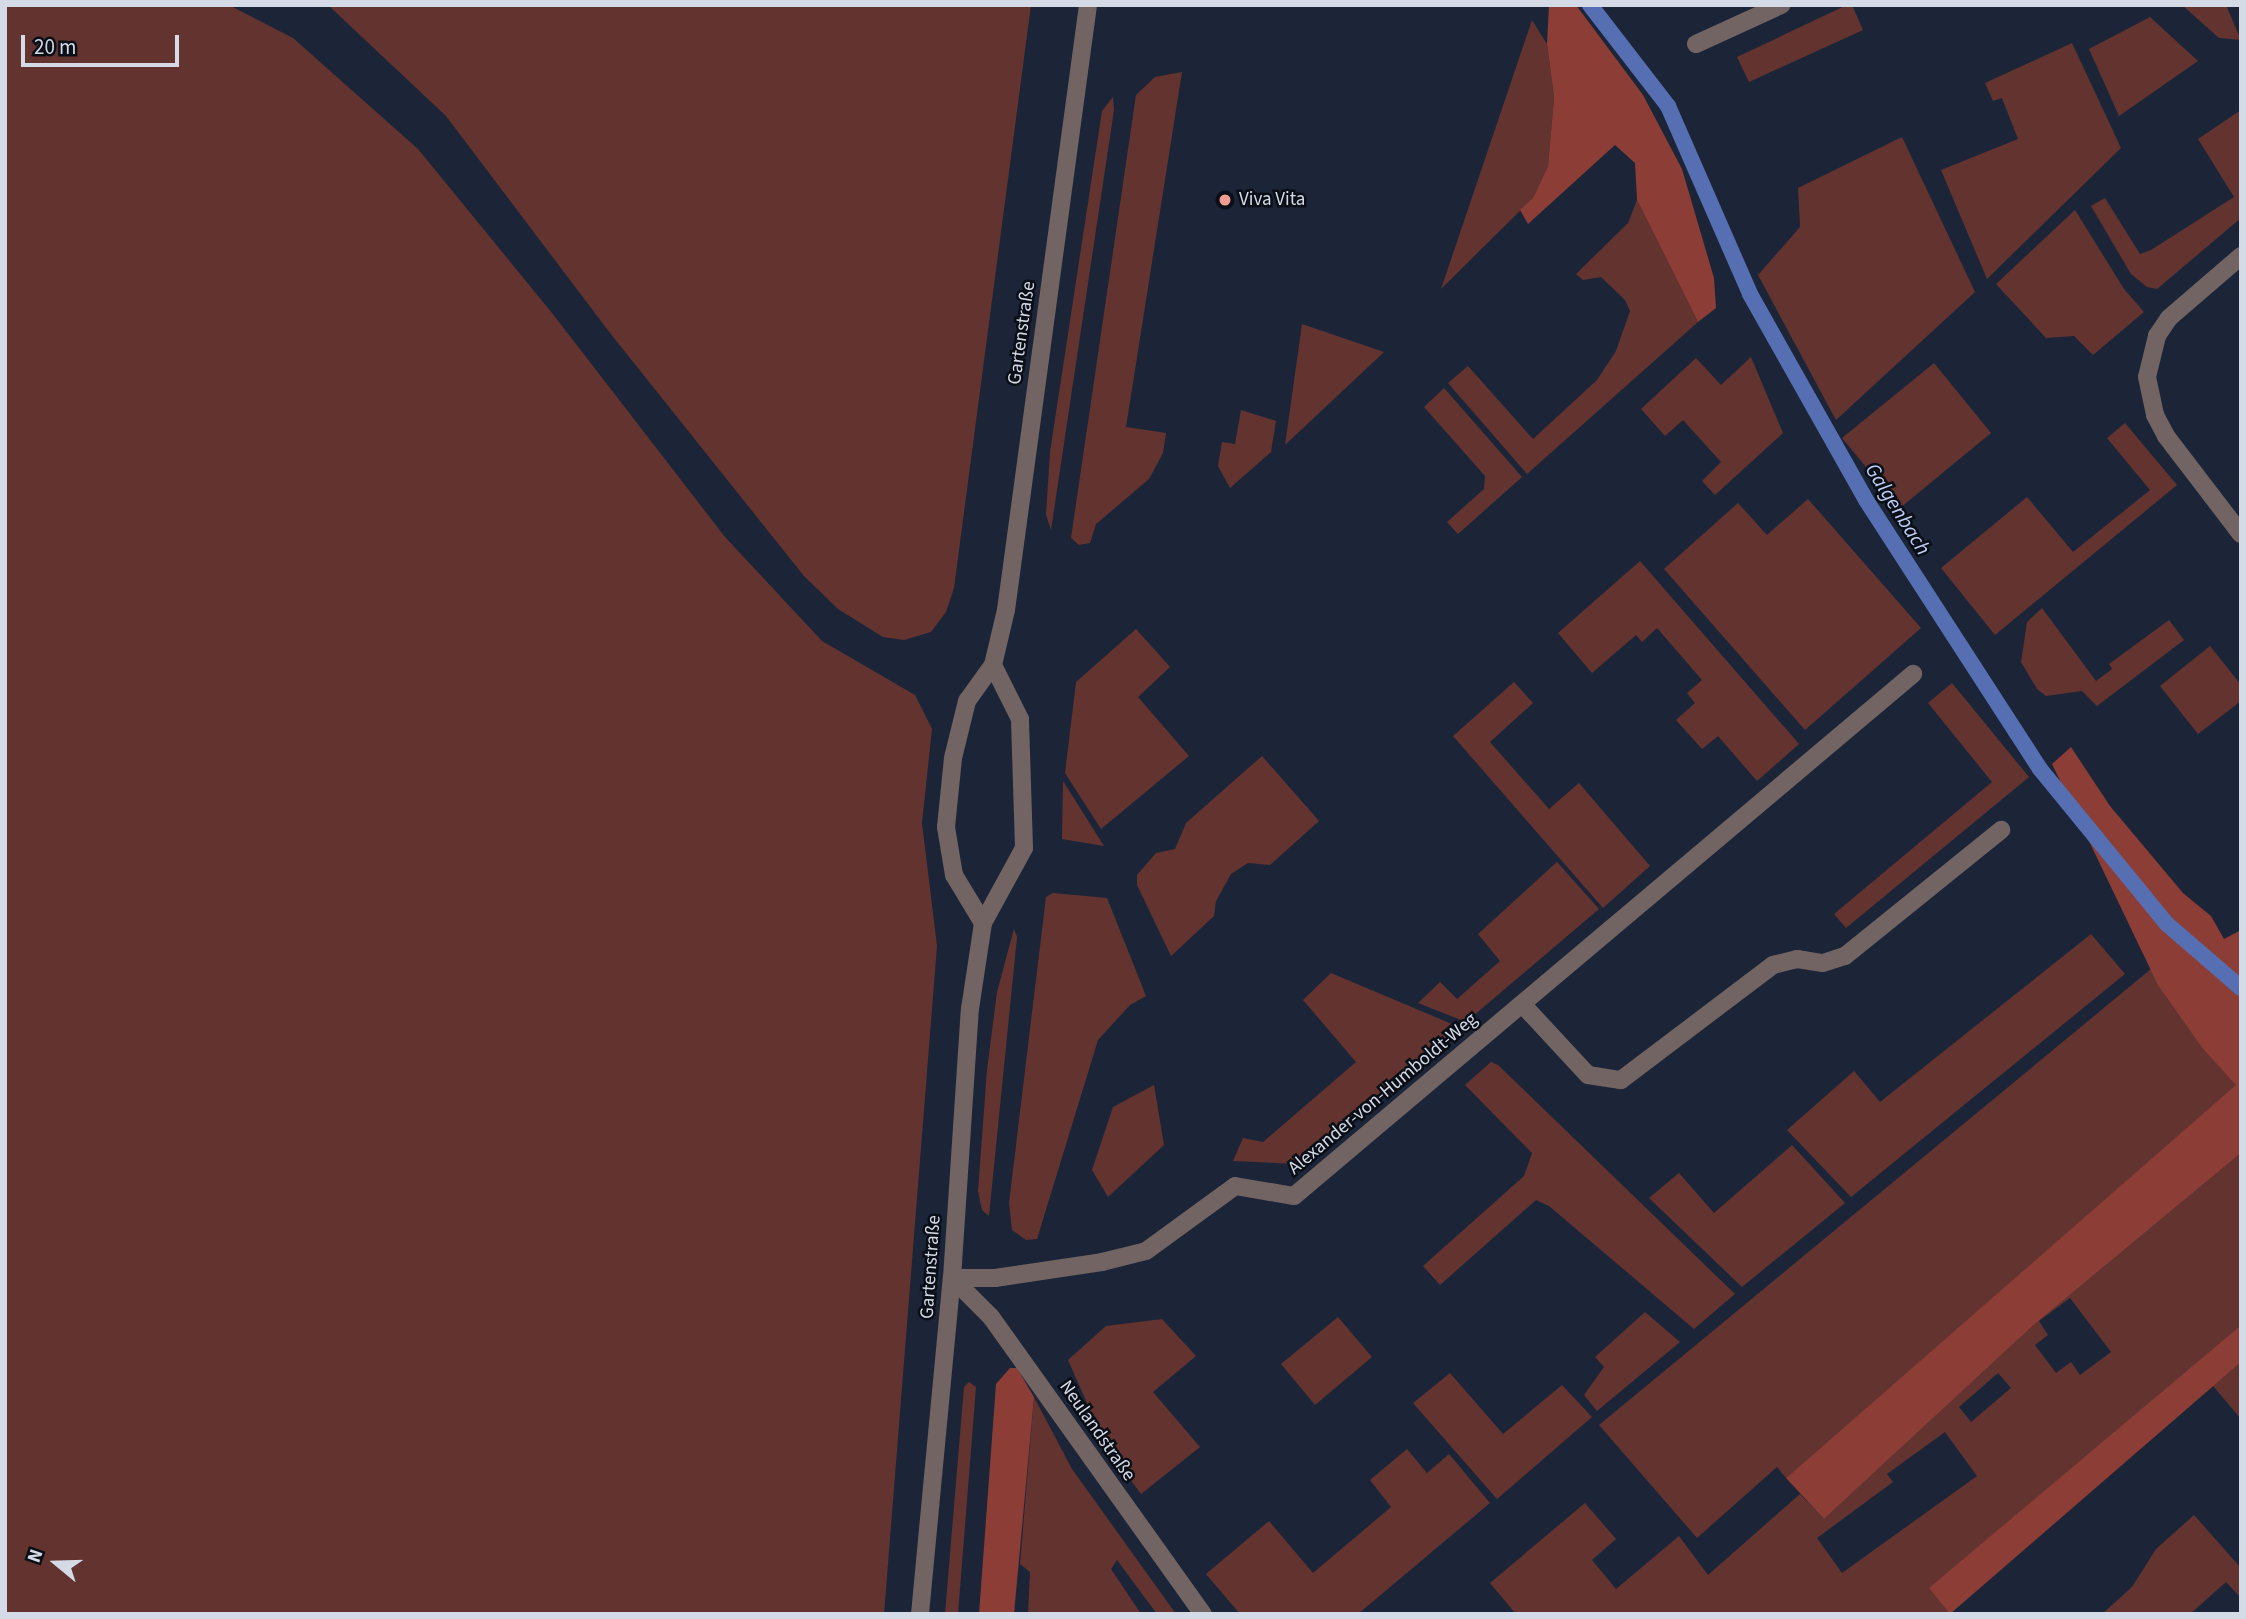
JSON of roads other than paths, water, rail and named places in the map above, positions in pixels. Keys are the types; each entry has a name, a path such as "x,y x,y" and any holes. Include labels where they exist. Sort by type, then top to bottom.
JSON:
{"street":[{"name":"Gartenstraße","path":"983,923 954,876 946,827 953,758 967,701 993,665 1013,565 1088,5"},
{"path":"1696,44 1781,5"},
{"path":"2241,256 2169,318 2157,336 2147,377 2155,415 2166,436 2241,534"},
{"name":"Gartenstraße","path":"920,1614 952,1278 965,1065 983,923 1024,848 1020,719 993,665"},
{"name":"Alexander-von-Humboldt-Weg","path":"952,1278 995,1278 1102,1262 1146,1251 1234,1186 1294,1196 1913,674"},
{"path":"1522,1004 1588,1074 1621,1080 1773,965 1797,959 1823,962 1845,956 2001,830"},
{"name":"Neulandstraße","path":"952,1278 992,1317 1203,1614"}],"waterway":[{"name":"Galgenbach","path":"1590,5 1668,106 1750,294 1866,500 2040,769 2167,924 2241,988"}],"place":[{"name":"Viva Vita","path":"1225,200"}]}
